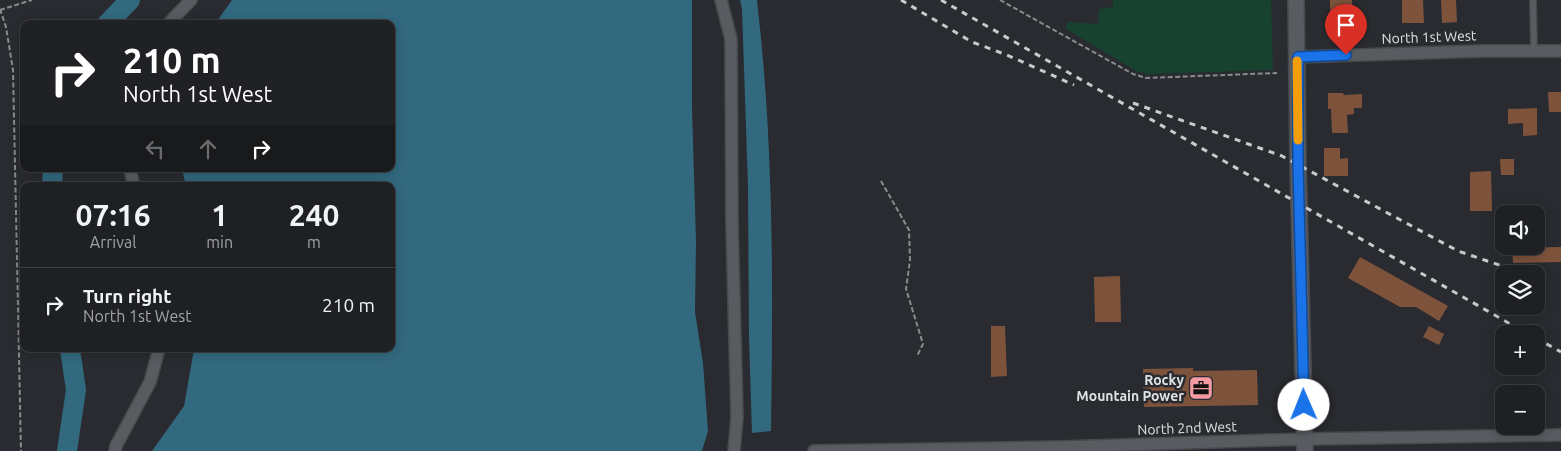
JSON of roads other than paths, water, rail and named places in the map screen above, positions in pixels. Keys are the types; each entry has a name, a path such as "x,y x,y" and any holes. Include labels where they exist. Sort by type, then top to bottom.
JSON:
{"street":[{"path":"172,20 191,0"},
{"path":"721,0 731,38 732,225 737,417 734,451"},
{"path":"1296,0 1305,445"},
{"name":"North 1st West","path":"1298,57 1561,50"},
{"path":"115,451 150,382 158,352"},
{"name":"North 2nd West","path":"814,451 1305,445 1561,435"}],"lane":[{"path":"1534,0 1534,50"}],"water":[{"path":"232,0 692,0 692,108 696,241 695,312 703,363 708,431 702,451 152,451 184,406 193,352 395,352 395,182 185,182 183,172 395,172 395,20 218,20"},
{"path":"740,0 757,0 767,108 771,216 771,431 752,433 748,187 742,9"}],"waterway":[{"path":"111,20 130,0"},
{"path":"52,182 53,172"},
{"path":"67,451 76,390 70,352"}],"railway":[{"path":"901,0 972,42 1007,55 1074,85"},
{"path":"941,0 1512,325"},
{"path":"1133,103 1282,156 1458,251 1499,265"},
{"path":"1545,343 1561,352"}],"place":[{"name":"Rocky Mountain Power","path":"1201,388"}]}
